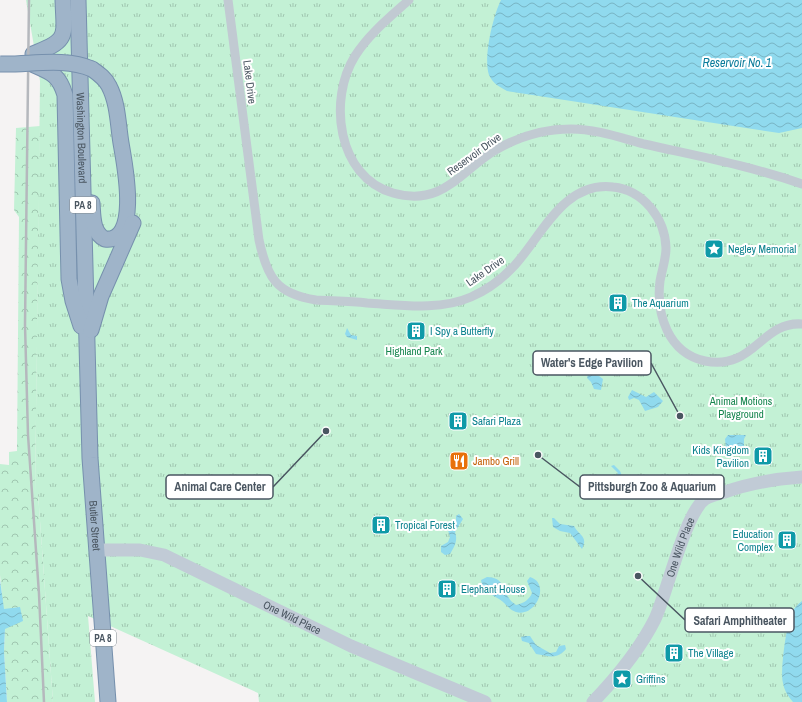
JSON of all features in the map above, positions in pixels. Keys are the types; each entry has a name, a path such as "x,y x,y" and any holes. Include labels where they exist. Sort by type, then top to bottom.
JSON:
{"highway":[{"path":"0,64 32,59 57,44 64,32 63,0"},
{"name":"Washington Boulevard","path":"78,0 88,63 87,349"},
{"path":"0,55 57,63 88,63 107,70 120,93 136,200 131,230 101,296 87,349"},
{"path":"32,59 58,79 65,95 69,279 73,301 87,349"},
{"path":"88,63 103,77 113,95 128,191 128,208 124,226 116,236 108,240 100,236 94,222 88,63"},
{"name":"Butler Street","path":"87,349 90,458 108,696"}],"main road":[{"name":"One Wild Place","path":"593,702 611,682 649,629 660,606 692,515 704,499 763,481 802,477"},
{"name":"One Wild Place","path":"97,550 140,550 164,556 351,646 484,702"}],"street":[{"name":"Lake Drive","path":"228,0 259,240 265,265 276,283 284,290 302,298 316,300 421,306 459,301 486,289 508,272 565,202 586,190 613,187 640,197 657,215 662,225 666,249 659,294 662,318 669,335 676,345 685,352 705,361 721,363 730,361 747,354 778,329 787,325 802,324"},
{"name":"Reservoir Drive","path":"409,0 380,26 361,47 351,63 341,92 340,121 348,149 365,175 383,189 405,196 415,196 436,192 461,178 493,152 512,141 534,133 574,129 593,131 756,169 802,184"}],"green space":[{"name":"Highland Park","path":"26,0 802,0 802,702 259,702 258,693 88,616 95,702 53,702 38,493 35,493 40,81"},
{"path":"40,126 35,493 38,493 53,702 7,702 4,651 5,629 0,575 0,464 9,465 9,452 17,451 19,217 14,210 16,128"}],"water":[{"name":"Reservoir No. 1","path":"501,0 802,0 802,128 779,133 507,91 493,81 487,68 490,37"},
{"path":"347,328 351,335 357,336 357,340 347,337 345,334"},
{"path":"590,374 599,376 603,379 601,390 594,389 591,382 587,378"},
{"path":"632,390 646,397 654,392 663,401 658,407 645,411 639,400 634,398 629,400 628,397"},
{"path":"728,435 746,435 744,439 744,447 737,453 726,448 725,439"},
{"path":"614,465 620,471 622,476 618,483 620,487 615,489 611,497 606,496 618,473 611,466"},
{"path":"459,514 463,519 455,532 456,543 450,554 445,555 441,552 441,546 448,542 450,537 448,530 456,520 456,516"},
{"path":"552,518 560,524 574,526 584,538 584,545 582,549 570,533 560,531 553,527"},
{"path":"487,577 500,581 506,594 516,605 526,601 532,593 527,581 530,577 536,580 540,592 535,605 530,610 523,612 514,611 485,590 481,580"},
{"path":"0,580 4,609 20,607 23,621 5,629 4,651 7,702 0,702"},
{"path":"802,601 802,702 793,702 786,693 784,686 782,677 783,659 785,639 789,622 794,609"},
{"path":"530,636 536,645 550,653 556,652 559,646 565,645 566,649 556,656 536,654 529,643 522,641 521,637"}],"railway":[{"path":"29,0 25,325 28,435 39,594 44,702"}],"place":[{"name":"Negley Memorial","path":"714,249"},
{"name":"The Aquarium","path":"618,303"},
{"name":"I Spy a Butterfly","path":"416,331"},
{"name":"Water's Edge Pavilion","path":"680,416"},
{"name":"Safari Plaza","path":"458,421"},
{"name":"Animal Care Center","path":"326,431"},
{"name":"Pittsburgh Zoo & Aquarium","path":"538,455"},
{"name":"Kids Kingdom Pavilion","path":"763,456"},
{"name":"Jambo Grill","path":"459,461"},
{"name":"Tropical Forest","path":"381,525"},
{"name":"Education Complex","path":"787,540"},
{"name":"Safari Amphitheater","path":"638,576"},
{"name":"Elephant House","path":"447,589"},
{"name":"The Village","path":"674,653"},
{"name":"Griffins","path":"622,679"}],"park label":[{"name":"Animal Motions Playground","path":"741,407"}]}
